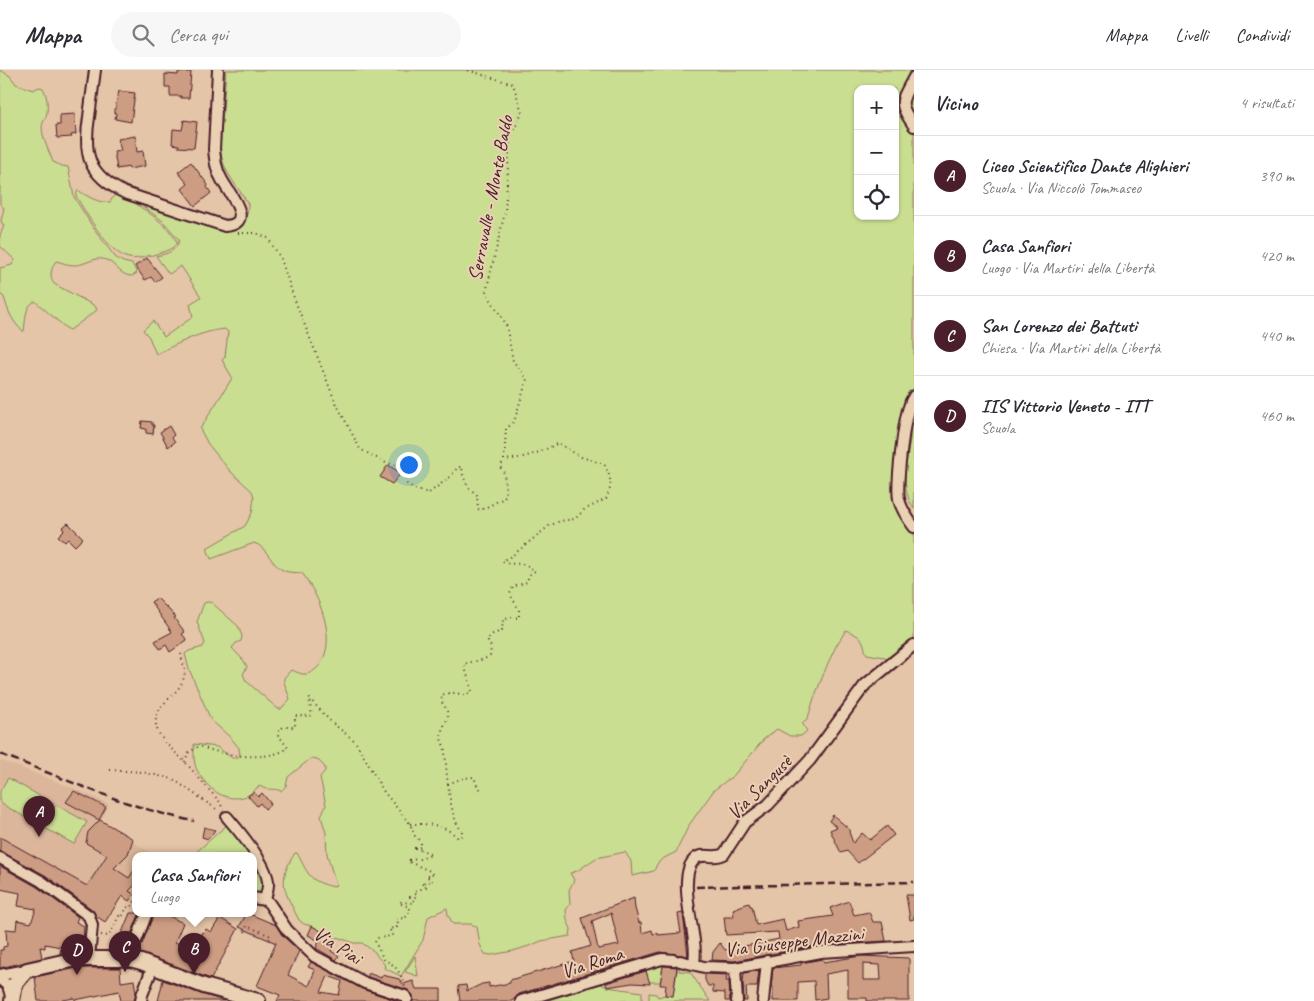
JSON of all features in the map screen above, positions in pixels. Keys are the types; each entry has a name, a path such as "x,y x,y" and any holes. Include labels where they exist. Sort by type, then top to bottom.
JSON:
{"street":[{"path":"95,70 86,134 86,147 88,158 97,174 125,193 229,226 238,220 240,214 237,204 222,180 214,149 218,70"},
{"path":"914,77 901,103 903,111 914,126"},
{"path":"914,396 908,408 904,433 899,500 914,527"},
{"name":"Via Sangusè","path":"694,964 695,944 687,891 688,876 692,862 700,856 718,857 724,854 745,822 772,800 810,760 865,685 914,645"},
{"path":"227,817 242,834 253,852"},
{"path":"0,858 41,881 84,912 91,920 89,958"},
{"path":"257,858 263,868 268,884 264,900 257,899"},
{"name":"Via Piai","path":"264,900 269,903 287,930 314,956 372,986 406,998"},
{"path":"136,941 145,917"},
{"name":"Via Giuseppe Mazzini","path":"694,964 716,968 735,968 821,952 914,946"},
{"path":"0,975 64,961 89,958 128,958 204,986 258,1001"},
{"name":"Via Roma","path":"522,1001 528,1001 662,959 694,964"},
{"path":"763,1001 767,962"},
{"path":"142,998 153,966"},
{"path":"735,968 737,1001"},
{"path":"12,1000 15,984 26,970"},
{"path":"0,979 8,986 12,1000"}],"path":[{"name":"Serravalle - Monte Baldo","path":"467,70 513,84 522,112 510,139 505,212 486,292 506,324 513,361 527,378 514,422 506,429 504,460"},
{"path":"229,226 233,232 256,233 268,238 281,259 294,298 335,401 360,449 386,463 402,466 407,484 417,490 429,493 450,477 458,467 462,467 462,475 468,487 477,495 478,509 481,510 506,495 504,473 500,467 504,460 524,458 543,452 558,443 581,457 604,464 610,476 612,483 606,499 584,510 575,519 560,521 549,526 513,556 502,561 503,563 528,565 536,571 529,575 526,582 513,588 510,594 519,610 519,618 512,617 503,620 502,631 493,634 487,640 491,647 490,656 480,661 464,664 472,691 462,696 453,692 442,695 441,701 448,712 448,720 441,736 445,750 448,784 458,825 463,834 457,837 448,829 440,826 410,824"},
{"path":"181,654 184,677 176,692 165,702 157,714 157,728 164,742 185,762 220,802 227,817"},
{"path":"185,762 188,753 199,746 231,755 266,756 279,754 288,748 277,733 283,727 295,727 295,716 312,716 309,698 331,722 355,740 384,792 410,824 415,836 421,842 421,847 415,848 431,855 420,859 408,860 430,871 431,876 426,876 433,881 421,882 426,887 414,892 417,895 416,897 410,897 414,901 413,903 400,902 411,911 405,918 396,919 398,921 397,927 389,929 392,936 377,938 375,942 384,960 393,964 402,976 406,998"},
{"path":"110,770 142,772 173,779 227,817"},
{"path":"448,784 462,778 474,777 477,786 482,791"},
{"path":"91,933 109,936 119,916 122,917 127,906 130,908 132,905"},
{"path":"245,932 247,926 271,936 268,942"}],"shaded area":[{"path":"0,760 109,804 101,821 133,839 132,841 148,852 132,852 132,888 129,891 132,893 132,898 130,901 122,897 105,922 0,855"}],"green space":[{"path":"0,70 10,76 16,84 33,90 39,87 43,88 47,113 42,128 53,162 68,167 74,197 92,226 115,257 123,262 132,264 137,273 132,276 124,274 111,262 103,259 95,259 76,265 55,262 51,273 51,279 54,284 95,306 97,310 70,330 35,301 27,310 23,331 13,320 4,297 0,294 0,268 12,265 15,260 0,246 0,235 4,226 1,221 4,208 0,204"},
{"path":"226,70 914,70 914,78 902,94 914,121 914,397 903,452 903,496 914,516 914,646 896,659 867,654 860,638 846,630 828,663 808,718 802,723 807,731 801,736 790,736 777,729 764,739 734,775 714,790 689,825 676,852 662,859 654,871 632,876 631,861 625,852 596,858 577,871 570,873 574,880 569,890 570,904 566,910 567,920 571,929 570,936 541,941 513,951 491,955 485,954 480,945 477,927 471,924 453,924 448,915 447,908 428,917 423,940 401,976 384,968 385,965 375,952 362,943 354,943 337,937 336,939 312,926 304,924 299,920 287,894 284,880 289,863 295,853 297,853 310,876 325,885 334,887 336,885 327,854 326,833 321,816 326,805 320,777 325,771 325,767 317,759 310,759 288,777 286,786 281,791 266,789 260,786 248,795 236,798 223,796 211,788 196,769 194,744 217,747 232,758 237,758 240,755 239,748 231,738 211,720 189,669 185,654 203,647 205,643 197,622 204,603 212,603 238,626 242,636 241,641 232,648 247,667 243,674 246,681 278,709 281,709 290,699 284,678 291,670 304,674 316,669 325,653 327,641 327,629 320,605 302,573 287,572 280,568 262,548 254,543 211,559 207,548 245,526 252,513 254,497 252,491 230,471 208,444 200,429 232,377 222,360 225,357 228,332 225,329 207,332 189,338 156,354 149,337 143,330 153,321 164,337 193,317 190,304 201,297 181,266 169,274 156,256 173,250 179,240 163,221 137,202 220,226 231,231 235,229 246,217 248,204 227,172 220,149"},
{"path":"914,85 914,114 907,107 905,98"},
{"path":"78,190 102,202 110,202 116,193 134,200 138,206 165,226 177,243 166,251 141,258 129,258 121,255 106,241 92,222 76,196"},
{"path":"914,407 914,509 909,500 905,474"},
{"path":"8,778 54,804 41,826 0,803 0,791"},
{"path":"56,805 87,822 74,844 43,827"},
{"path":"229,823 250,852 196,852"},
{"path":"257,864 266,881 261,895 257,895"},
{"path":"415,956 418,976 405,972"},
{"path":"664,963 660,982 649,982 645,968"},
{"path":"678,965 680,965 679,971 690,972 710,1001 649,1001 649,993 656,994 658,997 665,995 673,996"},
{"path":"601,984 607,987 642,992 642,1001 545,1001"}],"building":[{"path":"178,72 191,72 189,98 170,96 170,87 165,87 165,74 178,75"},
{"path":"119,91 135,93 131,122 115,119 116,113 114,113"},
{"path":"75,114 76,134 71,135 72,137 57,138 56,125 60,125 60,115"},
{"path":"184,120 197,122 194,148 178,147 179,145 172,144 173,129 182,130"},
{"path":"135,136 137,152 143,151 145,166 117,169 114,152 121,151 118,139"},
{"path":"191,162 208,185 207,187 211,193 195,206 182,189 188,184 178,172"},
{"path":"147,258 162,277 155,282 151,277 145,280 135,266"},
{"path":"142,421 152,422 152,425 154,425 153,434 146,433 146,429 141,428"},
{"path":"169,426 174,435 172,437 175,442 168,447 160,432"},
{"path":"388,465 401,473 392,484 380,477"},
{"path":"68,523 83,538 75,546 68,539 65,542 58,536 64,530 62,528"},
{"path":"157,598 176,617 174,618 185,632 182,634 187,640 170,652 166,645 160,649 155,641 172,632 151,602"},
{"path":"74,791 106,807 99,820 66,802"},
{"path":"254,792 258,797 262,793 271,804 265,809 260,803 257,806 248,796"},
{"path":"833,815 850,830 853,843 862,833 870,840 887,826 894,835 858,863 847,851 841,853 830,830 837,827 829,821"},
{"path":"100,820 133,839 128,854 114,868 129,878 132,874 132,888 129,891 132,893 132,897 129,901 122,896 105,922 96,916 93,910 45,875 0,851 0,837 87,886 107,855 86,843 88,832"},
{"path":"204,827 215,830 208,839 202,837"},
{"path":"0,866 37,887 78,917 76,922 84,926 83,941 79,941 78,950 60,954 61,947 45,944 45,948 40,947 42,958 0,968 0,950 7,946 6,929 16,930 17,920 31,923 36,909 18,906 20,893 0,889"},
{"path":"906,895 914,895 914,919 910,920"},
{"path":"634,898 642,933 652,930 653,934 658,933 658,935 681,933 678,914 683,913 688,956 660,952 519,994 512,1001 460,1001 458,986 466,985 467,991 482,984 489,983 489,987 510,983 510,980 574,961 572,952 591,946 582,918","holes":["611,913 619,945 598,949 592,921"]},
{"path":"849,901 854,915 869,912 873,922 882,922 886,941 820,945 734,961 712,960 713,952 720,943 725,950 779,939 778,932 726,935 724,917 734,917 733,909 749,903 752,906 756,925 783,919 786,931 799,927 798,921 833,916 830,908"},
{"path":"130,913 132,913 132,917 138,917 129,939 130,945 134,948 142,944 152,917 171,917 183,923 175,942 193,951 202,932 206,929 211,932 220,918 238,929 211,979 132,950 115,950"},
{"path":"245,917 257,917 276,925 282,935 299,951 288,975 309,986 315,970 308,967 311,962 362,989 398,1001 277,1001 280,995 257,986 276,943 239,927","holes":["328,976 342,981 339,995 321,992"]},
{"path":"312,926 335,939 331,951 339,956 336,960 316,948 319,941 308,935"},
{"path":"861,956 909,958 909,1001 867,1001 867,998 848,998 848,970 826,974 827,998 815,1000 814,981 798,982 798,1001 773,1001 773,987 771,987 773,968 801,965 801,963 822,959 824,962","holes":["863,964 880,965 881,980 863,980"]},
{"path":"663,966 677,967 673,996 665,995 666,985 660,985"},
{"path":"77,968 120,968 121,982 134,980 136,992 134,1001 121,1001 119,991 75,1000 74,998 58,1001 38,1001 35,977"},
{"path":"759,970 757,987 746,987 747,1001 744,1001 744,973"},
{"path":"646,971 650,984 632,983 607,987 606,983"},
{"path":"368,973 381,978 382,975 399,979 403,984 413,981 416,989 441,989 441,1001 413,1001 413,995 408,990 368,977"},
{"path":"705,974 727,975 726,981 729,981 730,1001 725,1001 725,993 713,992 713,986 708,986 705,980"},
{"path":"163,980 201,994 225,1001 158,1001"}],"tunnel":[{"path":"131,953 136,941"}],"railway":[{"path":"0,754 96,792 144,808 194,821"},
{"path":"696,887 914,882"}],"place":[{"name":"Liceo Scientifico Dante Alighieri","path":"39,837"},
{"name":"San Lorenzo dei Battuti","path":"125,972"},
{"name":"Casa Sanfiori","path":"194,974"},
{"name":"IIS Vittorio Veneto - ITT","path":"77,975"}]}
